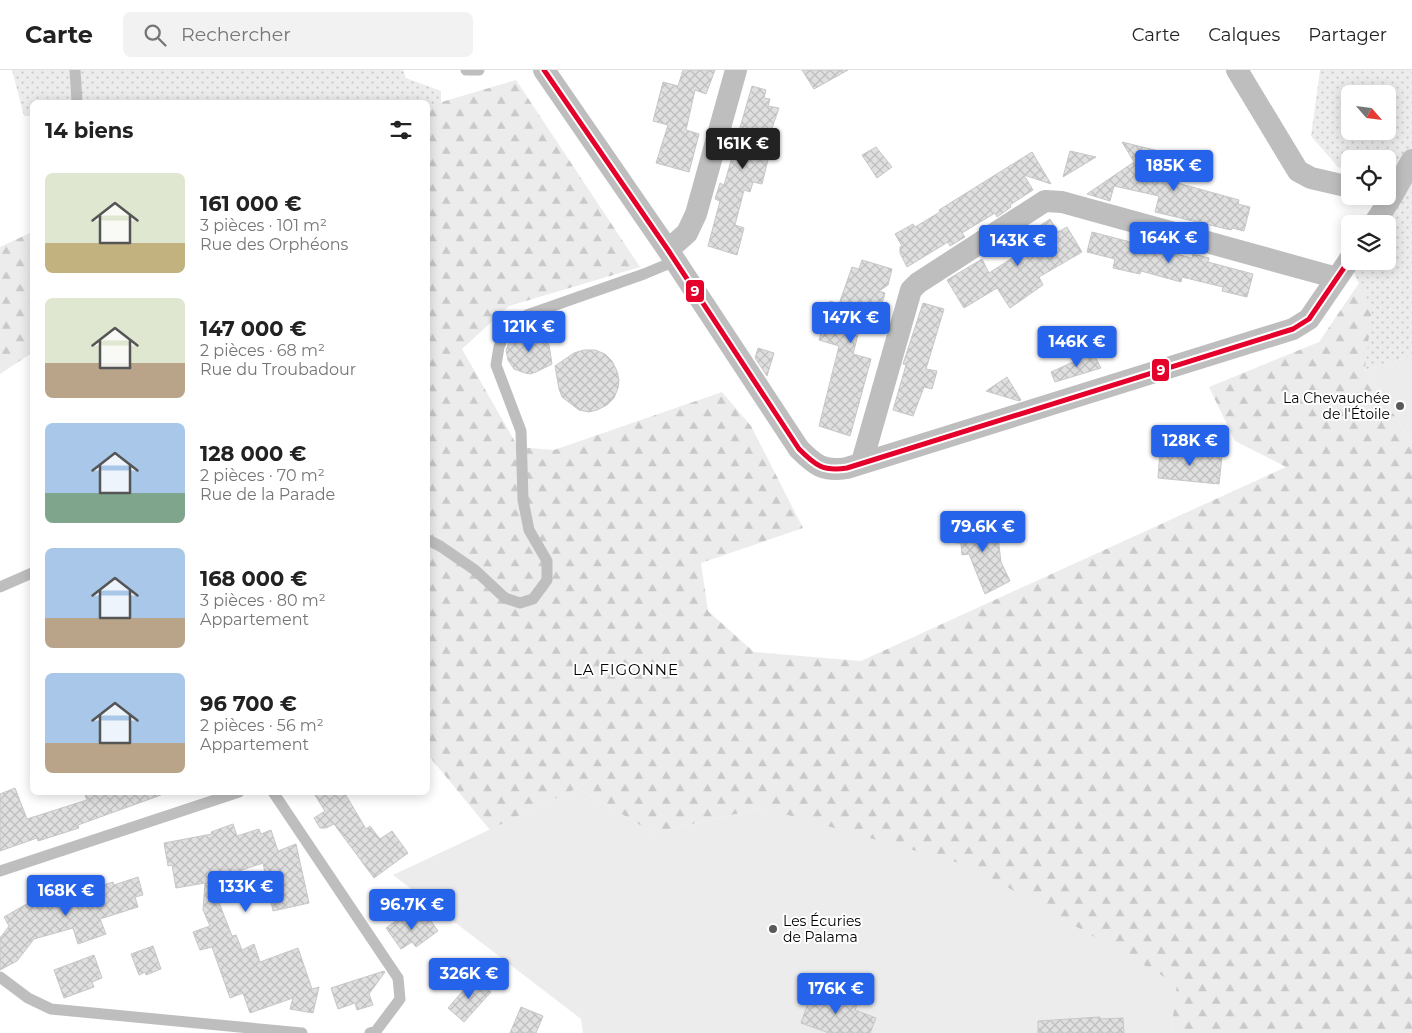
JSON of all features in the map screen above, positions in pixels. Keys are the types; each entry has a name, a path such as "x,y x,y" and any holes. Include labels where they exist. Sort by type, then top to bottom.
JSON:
{"street":[{"path":"544,70 672,255 799,449 814,463 833,470 847,468 1293,330 1309,319 1342,270"},
{"path":"672,255 696,214 736,70"},
{"path":"1237,70 1298,171 1312,178 1341,185"},
{"path":"1396,186 1412,160"},
{"path":"862,462 911,290 918,283 1045,201 1062,202 1337,278"}],"lane":[{"path":"75,70 77,100"},
{"path":"466,70 479,70"},
{"path":"430,541 475,570 504,598 520,603 534,599 547,580 546,561 529,530 523,500 521,431 496,365 499,347 508,326 527,315 644,274 672,255"},
{"path":"0,587 30,574"},
{"path":"0,871 230,795"},
{"path":"275,795 398,978 400,999 376,1030 370,1033"},
{"path":"0,977 28,998 51,1009 302,1033"}],"green space":[{"path":"12,70 403,70 406,78 441,91 441,103 430,106 430,100 30,100 30,116 24,116"},
{"path":"1320,70 1412,70 1412,356 1365,370 1371,308 1352,270 1396,270 1396,215 1369,215 1375,205 1396,205 1396,150 1341,150 1341,168 1338,167 1311,136"},
{"path":"516,80 640,267 509,306 462,349 518,447 554,450 722,392 751,426 803,528 701,563 708,611 754,652 861,661 1286,467 1235,441 1209,387 1319,342 1359,283 1372,308 1365,370 1412,442 1412,1033 1171,1033 1176,984 763,808 653,833 578,788 490,830 430,757 430,105"},
{"path":"30,233 30,354 0,374 0,247"},
{"name":"La Chevauchée de l'Étoile","path":"1412,356 1412,442 1365,370"},
{"name":"Les Écuries de Palama","path":"578,788 653,833 763,808 970,866 1177,984 1171,1033 583,1033 581,1019 393,875"}],"building":[{"path":"683,70 715,70 706,94 695,90 686,130 699,134 689,172 656,163 668,125 653,121 663,82 678,86"},
{"path":"802,70 848,70 814,89"},
{"path":"752,86 766,90 764,98 770,99 768,106 779,108 763,154 769,156 762,184 753,182 750,192 744,190 735,225 744,228 737,255 708,246 720,201 715,199 720,183 724,185 735,147 730,146 734,129 739,131"},
{"path":"1122,142 1163,152 1160,162 1178,168 1174,182 1239,200 1238,204 1250,207 1244,231 1232,228 1231,230 1155,212 1159,196 1114,186 1110,201 1087,194 1134,162"},
{"path":"876,147 892,167 877,178 862,155"},
{"path":"1070,151 1096,157 1063,177"},
{"path":"1032,152 1051,184 1024,175 1033,190 1010,205 1011,207 997,217 995,213 962,233 965,237 950,246 948,242 907,267 900,253 900,247 902,246 895,234 913,224 915,227"},
{"path":"1050,219 1058,232 1067,227 1082,252 1039,277 1043,285 1010,308 997,288 964,308 947,280 982,259 989,273 1023,251 1017,241"},
{"path":"1092,232 1138,244 1139,239 1156,244 1155,249 1192,258 1193,254 1209,258 1208,262 1253,274 1247,297 1222,291 1223,287 1182,277 1181,282 1141,271 1140,274 1113,268 1115,259 1087,252"},
{"path":"862,260 892,269 888,285 879,291 885,293 879,315 864,311 853,354 871,359 850,436 819,426 839,346 819,340 830,301 839,304 852,267 859,269"},
{"path":"923,303 944,309 926,369 937,371 932,389 924,387 913,416 893,410 906,365 903,364"},
{"path":"527,331 538,333 546,340 549,345 552,364 530,374 514,369 508,360 506,350 510,341 515,336"},
{"path":"758,348 774,353 767,376 755,358"},
{"path":"584,350 595,350 605,354 612,361 619,380 614,398 607,405 589,412 579,410 562,397 555,366 574,353"},
{"path":"1093,353 1101,368 1055,382 1051,372"},
{"path":"1007,377 1021,400 986,391"},
{"path":"1160,450 1222,456 1219,484 1158,478"},
{"path":"996,521 1001,562 1010,581 985,594 969,554 962,555 961,543 956,543 954,525"},
{"path":"15,788 27,819 87,800 85,795 161,795 78,825 79,828 38,841 37,838 0,851 0,794"},
{"path":"315,795 346,795 366,829 370,826 380,839 392,831 408,853 374,878 334,824 326,828 320,828 314,818 325,811"},
{"path":"233,824 237,836 259,829 261,834 271,830 278,851 296,844 309,903 273,911 263,863 211,882 232,936 236,935 242,950 254,944 260,962 298,948 312,989 319,987 313,1013 290,1009 293,998 250,1013 243,993 230,998 212,947 200,950 193,932 210,926 203,910 205,883 176,888 172,865 168,866 164,843 212,834 211,832"},
{"path":"138,877 143,895 135,897 138,907 100,919 106,934 78,944 73,928 34,939 17,961 0,970 0,938 9,926 4,917 30,902 46,898 48,903 96,890 96,887 113,882 114,885"},
{"path":"426,914 438,931 416,947 412,942 401,949 386,928 403,916 409,925"},
{"path":"153,946 161,969 146,975 145,972 139,975 131,954"},
{"path":"94,955 102,978 92,982 94,987 64,998 54,970"},
{"path":"384,971 369,994 373,1005 357,1010 355,1003 338,1009 331,988"},
{"path":"474,978 491,992 464,1022 448,1008"},
{"path":"817,987 858,1003 855,1010 876,1018 870,1033 829,1033 801,1023 809,1000 812,1000"},
{"path":"521,1007 543,1016 536,1033 510,1033"},
{"path":"1100,1017 1100,1019 1123,1018 1124,1033 1038,1033 1038,1021"}],"transit line":[{"name":"9","path":"544,70 668,250 799,449 815,463 825,468 847,468 1293,329 1309,319 1342,270"}],"place":[{"name":"La Chevauchée de l'Étoile","path":"1400,406"},
{"name":"Les Écuries de Palama","path":"773,929"}],"district":[{"name":"LA FIGONNE","path":"626,670"}]}
